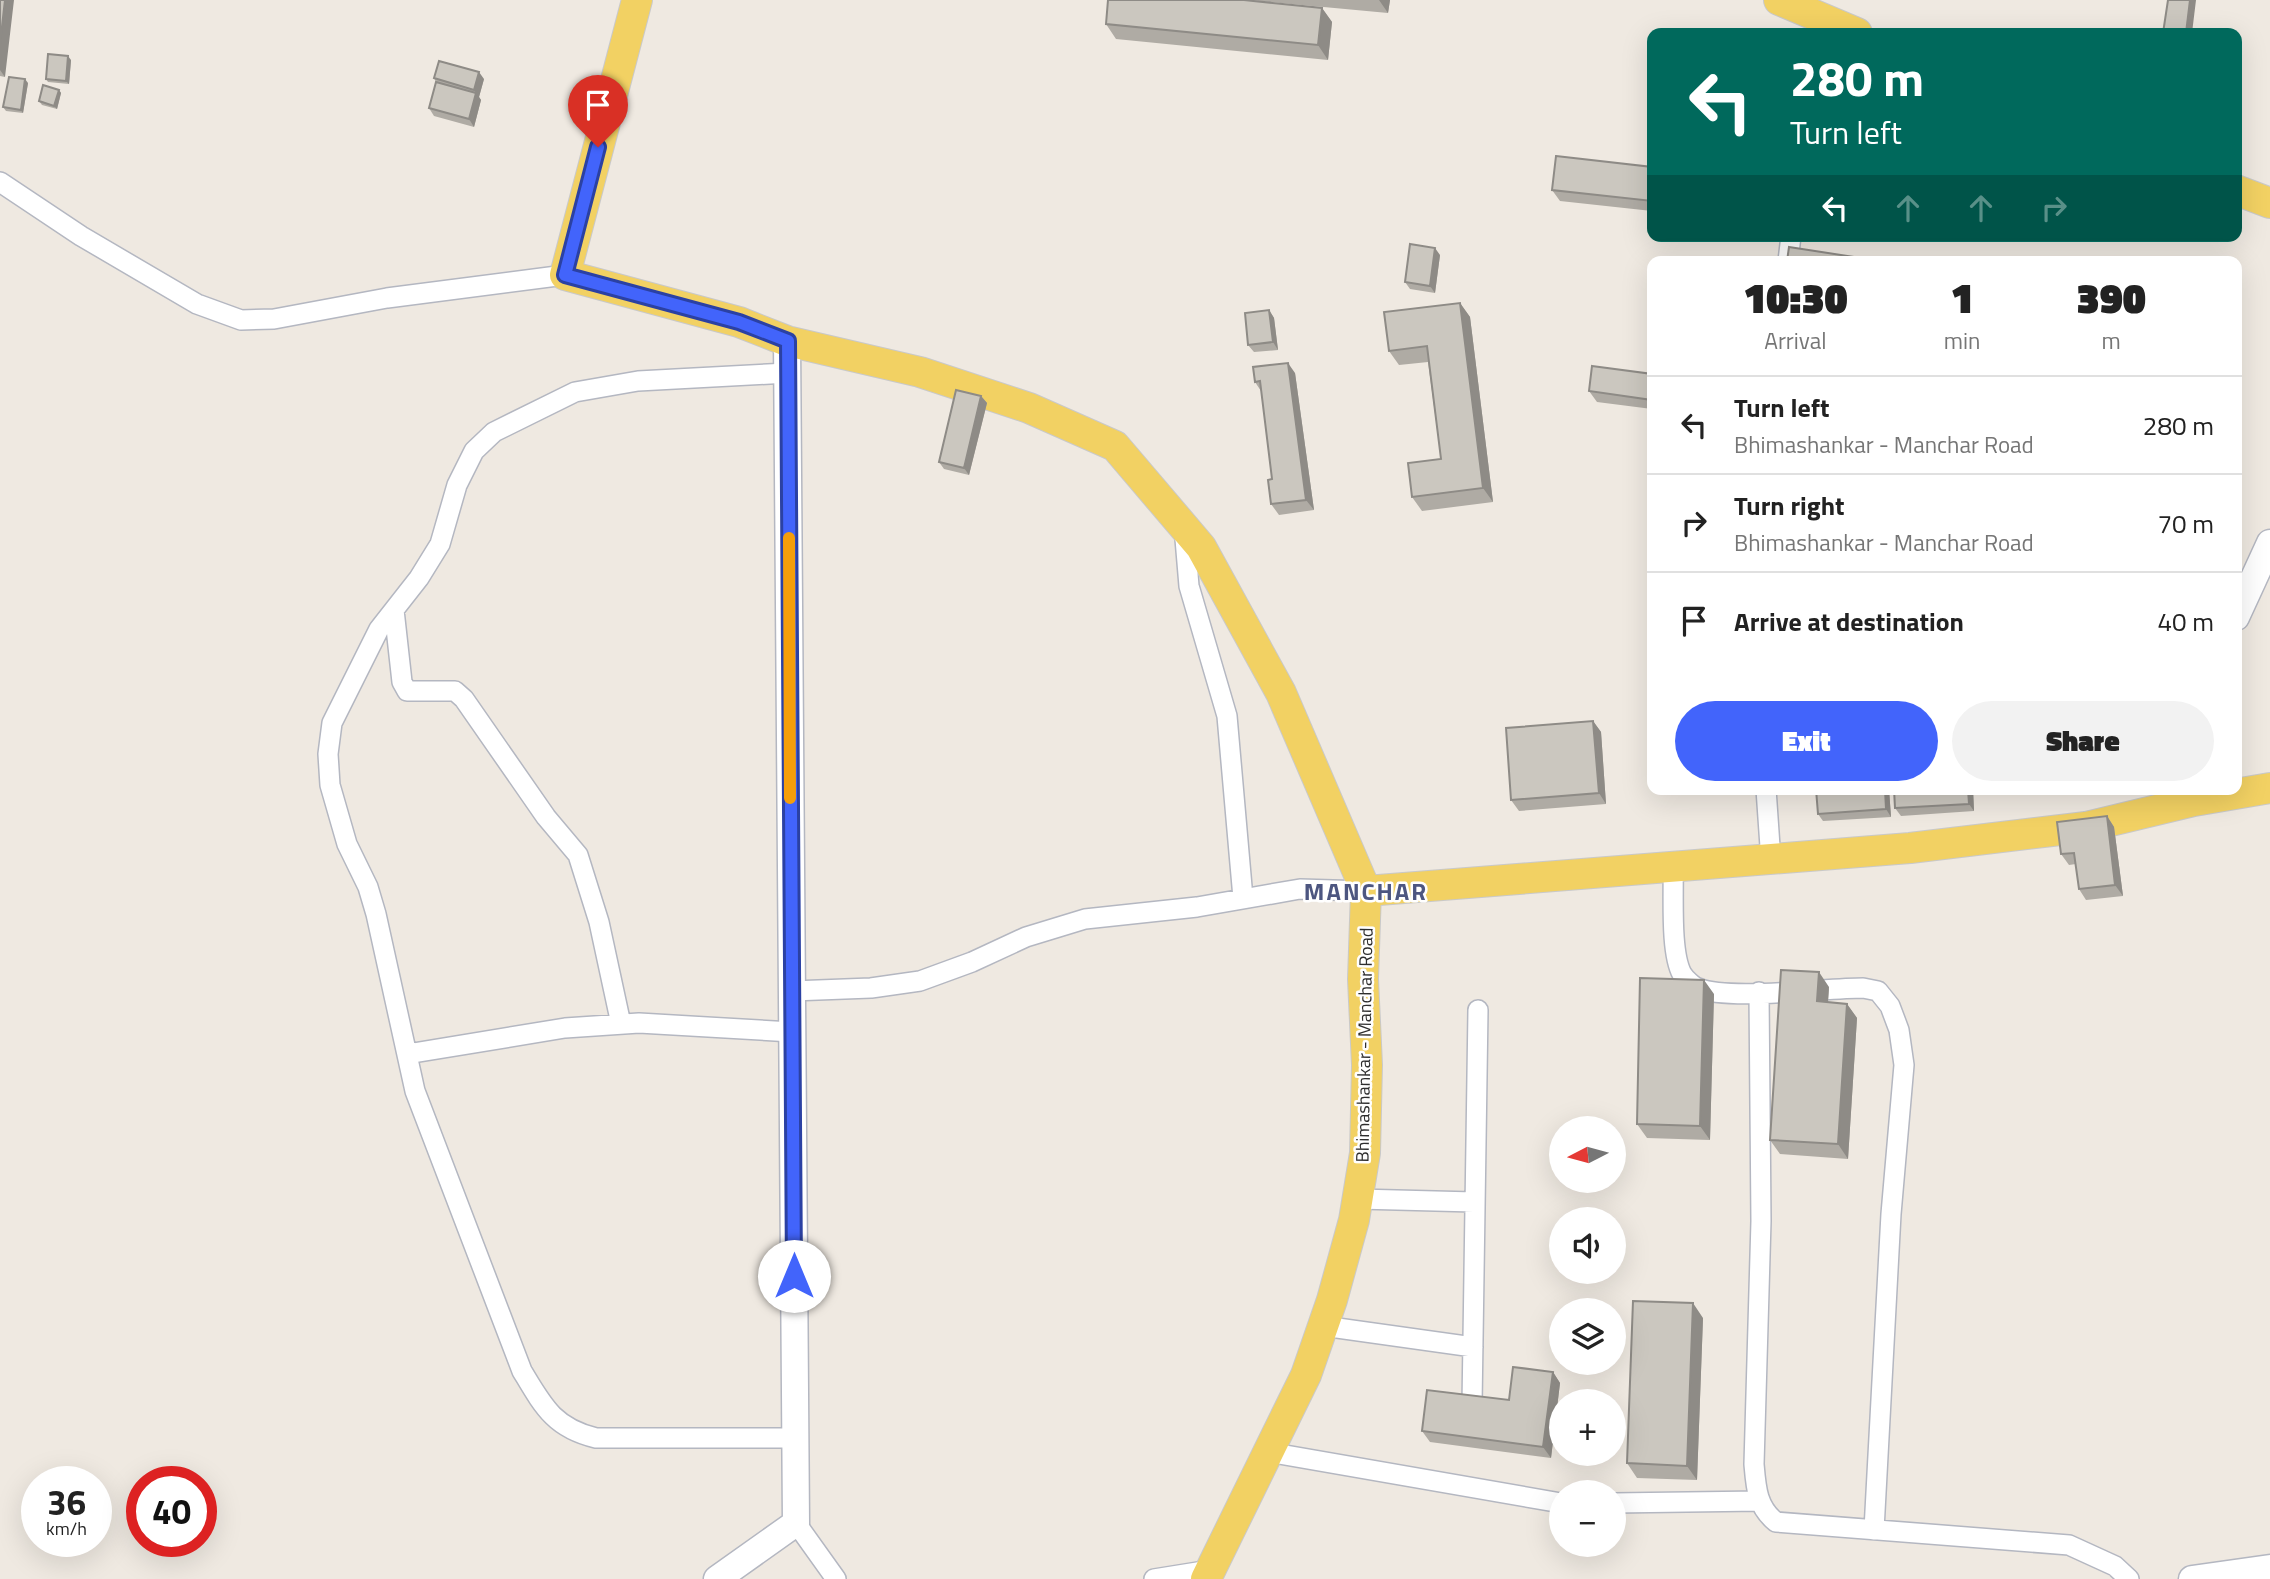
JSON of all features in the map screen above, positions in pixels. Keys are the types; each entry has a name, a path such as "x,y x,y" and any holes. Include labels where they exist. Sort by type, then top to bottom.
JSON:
{"main road":[{"path":"565,275 637,0"},
{"path":"1779,0 1826,27"},
{"path":"2242,192 2270,203"},
{"name":"Bhimashankar - Manchar Road","path":"565,275 739,322 788,341 920,372 1029,408 1115,446 1201,547 1281,694 1366,891 1363,979 1367,1065 1365,1153 1357,1199 1323,1326 1306,1375 1208,1575"},
{"path":"2242,791 2270,788"},
{"path":"1366,891 1771,861 2085,827 2195,795"}],"street":[{"path":"0,182 81,236 197,304 242,320 274,319 425,293 565,275"},
{"path":"788,341 796,1523 836,1579"},
{"path":"788,373 638,381 575,392 494,432 474,451 457,485 440,544 379,629 332,723 328,754 330,785 336,811 376,914 407,1054 430,1136 522,1371 557,1421 575,1433 596,1438 795,1438"},
{"path":"1183,523 1189,586 1227,716 1243,898"},
{"path":"2242,604 2270,543"},
{"path":"394,610 402,682 407,691 455,691 464,699 546,817 578,855 599,922 621,1024"},
{"path":"1766,795 1771,861"},
{"path":"1673,868 1677,952 1682,975 1697,988 1720,992 1825,988 1878,991 1890,1006 1899,1030 1905,1065 1891,1214 1874,1530"},
{"path":"792,991 871,988 920,981 972,962 1026,937 1085,919 1197,907 1300,888 1366,891"},
{"path":"1759,992 1761,1221 1754,1464 1763,1513 1776,1522 2069,1545 2115,1566 2129,1579"},
{"path":"1472,1405 1478,1010"},
{"path":"407,1054 565,1028 621,1024 792,1032"},
{"path":"1357,1199 1474,1202"},
{"path":"1323,1326 1473,1347"},
{"path":"1268,1452 1549,1501"},
{"path":"1626,1503 1760,1501"},
{"path":"717,1579 796,1523"},
{"path":"2192,1579 2270,1568"},
{"path":"1154,1579 1208,1575"}],"building":[{"path":"0,0 5,0 0,44"},
{"path":"1108,0 1244,0 1322,8 1318,45 1106,24"},
{"path":"2168,0 2190,0 2187,28 2164,28"},
{"path":"48,54 68,56 66,81 46,79"},
{"path":"439,61 479,72 474,90 434,78"},
{"path":"9,77 25,79 21,110 3,107"},
{"path":"436,82 476,93 469,119 429,108"},
{"path":"43,85 59,90 54,106 39,101"},
{"path":"1556,156 1647,166 1647,200 1552,190"},
{"path":"1410,244 1435,248 1430,286 1405,282"},
{"path":"1789,247 1848,256 1788,256"},
{"path":"1460,303 1483,488 1412,497 1408,463 1441,459 1427,346 1389,351 1384,312"},
{"path":"1269,310 1273,342 1248,345 1245,313"},
{"path":"1288,363 1306,500 1271,504 1268,480 1272,479 1260,381 1255,382 1253,367"},
{"path":"1592,366 1647,373 1647,399 1589,391"},
{"path":"956,390 981,396 964,468 939,462"},
{"path":"1593,721 1599,793 1511,800 1506,728"},
{"path":"1816,795 1885,795 1886,809 1818,814"},
{"path":"1894,795 1968,795 1969,804 1895,808"},
{"path":"2107,816 2115,885 2079,889 2074,853 2061,854 2057,822"},
{"path":"1781,970 1819,972 1817,1001 1847,1004 1838,1144 1770,1140"},
{"path":"1640,978 1704,980 1700,1126 1637,1124"},
{"path":"1633,1301 1693,1303 1687,1466 1627,1463"},
{"path":"1513,1367 1549,1372 1549,1375 1553,1375 1543,1447 1422,1431 1427,1390 1509,1400"}],"slow traffic":[{"path":"789,538 790,798"}],"district":[{"name":"MANCHAR","path":"1366,891"}],"route":[{"path":"598,147 565,275 739,322 788,341 794,1276"}]}
